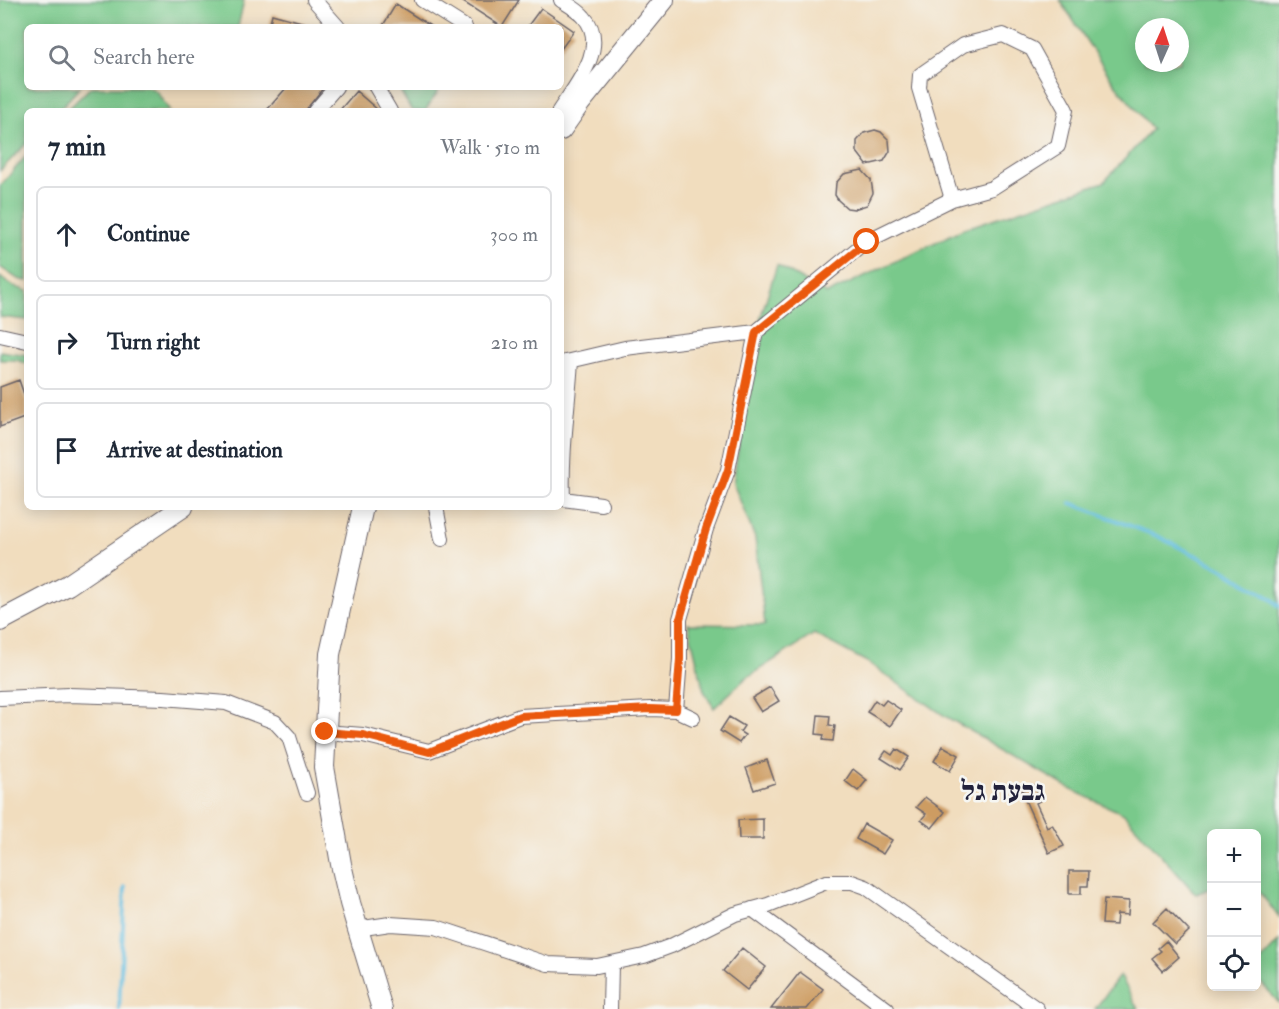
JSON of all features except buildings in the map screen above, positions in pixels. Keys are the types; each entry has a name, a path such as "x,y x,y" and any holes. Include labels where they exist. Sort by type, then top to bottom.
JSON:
{"street":[{"path":"314,0 336,24"},
{"path":"422,0 460,24"},
{"path":"560,108 565,90 588,65 592,55 593,38 585,18 561,0"},
{"path":"564,125 664,0"},
{"path":"564,449 568,414 566,362 625,348 756,332 867,242 952,199 992,188 1058,146 1066,110 1032,49 1003,35 963,45 920,75 919,88 952,199"},
{"path":"318,108 333,90"},
{"path":"378,90 388,108"},
{"path":"676,710 680,619 706,529 728,470 756,332"},
{"path":"0,335 24,340"},
{"path":"564,499 601,504"},
{"path":"0,621 68,585 179,510"},
{"path":"362,510 330,654 324,767 341,864 357,929 382,1009"},
{"path":"437,510 442,539"},
{"path":"0,698 116,696 226,703 275,722 289,737 308,793"},
{"path":"325,732 363,735 429,752 520,716 650,709 676,710 693,718"},
{"path":"357,929 390,924 436,927 548,964 580,966 611,964 644,956 671,946 735,914 768,905 826,882 852,882 866,887 1037,1009"},
{"path":"752,909 887,1009"},
{"path":"610,1009 611,964"}],"green space":[{"path":"0,0 244,0 239,24 24,24 24,90 77,90 61,108 24,108 24,146 0,171"},
{"path":"1060,0 1279,0 1279,917 1261,894 1261,829 1207,829 1207,890 1196,894 1124,814 1072,790 945,716 867,662 814,634 746,678 714,708 704,691 688,624 765,625 755,538 733,483 756,332 777,265 827,294 963,229 1104,182 1152,129 1114,83"},
{"path":"88,90 154,90 168,108 69,108"},
{"path":"400,90 439,90 427,108 410,108"},
{"path":"24,158 24,280 0,267 0,186"},
{"path":"0,277 24,290 24,320 0,317"},
{"path":"0,351 24,355 24,363 17,360 0,360"},
{"path":"1279,941 1279,1003 1261,983 1261,961"},
{"path":"1120,975 1138,1009 1095,1009"}],"waterway":[{"path":"1071,503 1157,536 1221,568 1279,606"},
{"path":"119,1009 125,887"}],"district":[{"name":"גבעת גל","path":"1003,791"}],"route":[{"path":"325,732 363,735 429,752 520,716 650,709 676,710 680,619 706,529 728,470 756,332 867,242"}]}
